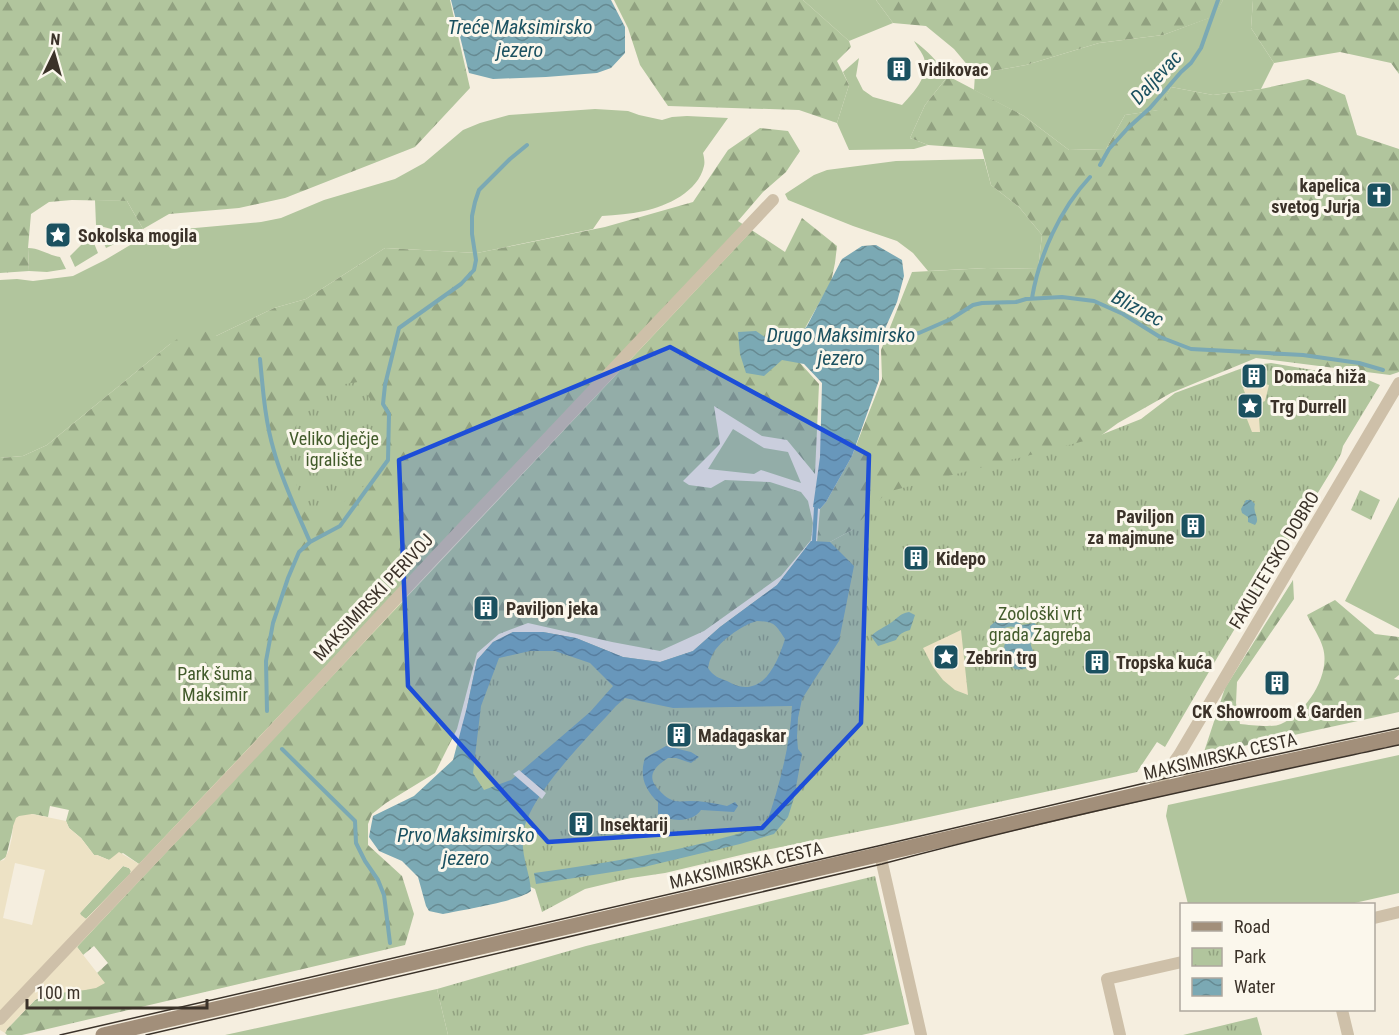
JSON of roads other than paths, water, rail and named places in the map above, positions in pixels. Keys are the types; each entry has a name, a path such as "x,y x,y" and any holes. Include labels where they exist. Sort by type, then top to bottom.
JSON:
{"main road":[{"name":"MAKSIMIRSKA CESTA","path":"103,1035 1200,780 1399,737"}],"street":[{"name":"MAKSIMIRSKI PERIVOJ","path":"0,1019 773,200"},
{"name":"FAKULTETSKO DOBRO","path":"1151,792 1179,755 1399,383"},
{"path":"1179,755 1181,765 1188,773 1200,780"},
{"path":"880,854 921,1035"},
{"path":"1375,918 1399,912"},
{"path":"1120,1035 1107,979 1180,962"},
{"path":"1342,1011 1348,1035"}],"water":[{"name":"Treće Maksimirsko jezero","path":"451,0 611,0 625,27 625,53 611,68 597,73 493,79 469,73"},
{"name":"Drugo Maksimirsko jezero","path":"876,245 902,260 904,276 897,302 879,342 879,380 852,456 820,509 813,507 820,457 822,383 804,364 782,360 764,376 746,373 740,354 738,332 756,331 775,344 794,341 807,326 842,259 862,246"},
{"path":"1246,500 1251,500 1255,504 1257,522 1255,525 1248,522 1248,517 1242,513 1241,509"},
{"name":"Prvo Maksimirsko jezero","path":"811,541 830,542 854,566 839,641 802,699 797,737 798,749 802,754 794,798 788,817 774,834 644,867 536,884 534,873 622,860 709,842 766,825 783,767 792,706 673,708 625,698 560,768 535,804 523,836 523,851 531,891 525,895 503,902 443,914 429,911 418,877 402,861 379,851 369,837 373,816 414,796 453,760 477,660 493,642 513,632 543,632 576,638 623,657 660,662 693,651 720,627 777,585","holes":["757,621 774,625 785,639 767,677 753,686 745,687 714,675 708,668 710,659 718,646 737,631","530,651 555,651 590,663 613,686 590,712 511,780 484,790 473,773 481,706 499,658"]},
{"path":"909,612 915,615 910,630 898,636 896,640 878,646 871,636"},
{"path":"1003,618 1014,618 1022,625 1034,623 1039,627 1031,639 1036,659 1030,667 1015,669 1010,664 1004,645 1011,640 1019,640 1021,636 1014,627 1007,627 997,633 990,630 990,626"},
{"path":"666,746 691,752 699,757 691,763 668,758 655,769 653,781 663,794 677,801 727,806 735,802 738,806 734,812 701,810 692,817 681,820 669,819 658,814 658,802 644,782 643,765 645,758"}],"waterway":[{"name":"Daljevac","path":"1100,165 1109,149 1191,63 1201,48 1218,0"},
{"path":"267,711 266,661 273,623 299,552 310,542 340,526 388,460 389,414 383,404 385,385 399,328 461,284 474,270 476,260 472,216 479,190 527,145"},
{"path":"1032,298 1035,282 1052,234 1069,204 1090,177"},
{"name":"Bliznec","path":"882,335 894,337 919,333 951,319 973,305 982,303 1062,297 1094,301 1123,314 1160,337 1191,349 1303,355 1359,363 1383,370"},
{"path":"260,359 266,417 277,462 310,542"},
{"path":"814,541 816,508"},
{"path":"282,749 355,821 356,843 378,880 384,895 390,943"}],"tram line":[{"path":"60,1035 1162,779 1399,728"},
{"path":"146,1035 882,864 1075,816 1399,745"}],"place":[{"name":"Vidikovac","path":"899,69"},
{"name":"kapelica svetog Jurja","path":"1379,195"},
{"name":"Sokolska mogila","path":"58,235"},
{"name":"Domaća hiža","path":"1254,376"},
{"name":"Trg Durrell","path":"1250,406"},
{"name":"Paviljon za majmune","path":"1193,526"},
{"name":"Kidepo","path":"916,558"},
{"name":"Paviljon jeka","path":"486,608"},
{"name":"Zebrin trg","path":"946,657"},
{"name":"Tropska kuća","path":"1097,662"},
{"name":"CK Showroom & Garden","path":"1277,683"},
{"name":"Madagaskar","path":"679,735"},
{"name":"Insektarij","path":"581,824"}],"park label":[{"name":"Veliko dječje igralište","path":"334,448"},
{"name":"Zoološki vrt grada Zagreba","path":"1040,623"},
{"name":"Park šuma Maksimir","path":"215,683"}]}
